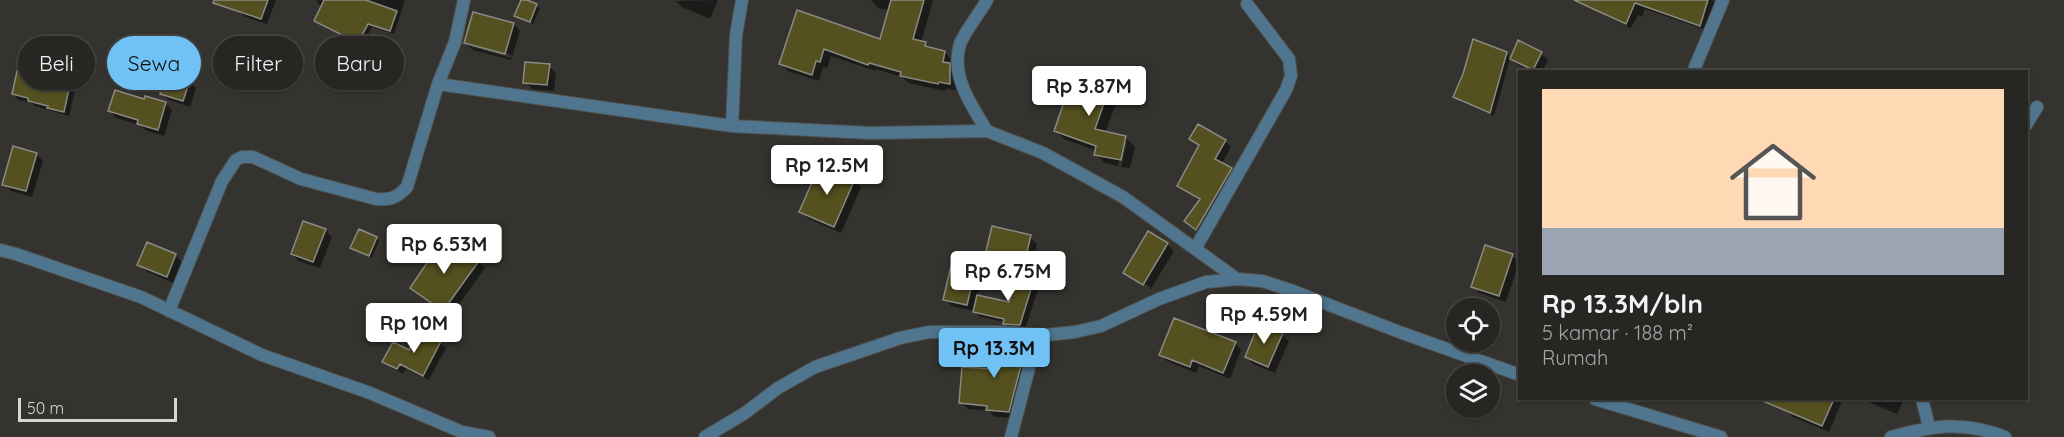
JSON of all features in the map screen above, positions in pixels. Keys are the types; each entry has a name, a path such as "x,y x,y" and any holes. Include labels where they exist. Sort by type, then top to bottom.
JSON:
{"street":[{"path":"169,311 222,181 236,160 242,157 253,157 301,179 376,199 388,200 398,196 407,187 438,84 455,42 464,0"},
{"path":"732,126 736,35 742,0"},
{"path":"987,0 960,44 958,68 962,86 987,131"},
{"path":"1695,70 1723,0"},
{"path":"1195,249 1286,90 1291,76 1288,59 1247,4"},
{"path":"438,84 732,126 870,133 987,131 1043,153 1123,197 1237,279"},
{"path":"2028,122 2037,106"},
{"path":"0,250 141,297 262,355 370,393 462,432 489,437"},
{"path":"705,437 745,413 778,388 815,367 900,338 929,332 1046,335 1101,326 1159,299 1206,282 1237,279 1262,281 1293,291 1518,374"},
{"path":"1011,437 1030,364 1046,335"},
{"path":"1598,400 1721,437"},
{"path":"1922,400 1929,427"},
{"path":"1891,437 1929,427 1958,426 2005,437"}],"building":[{"path":"214,0 268,0 261,19 213,3"},
{"path":"324,0 366,0 397,11 390,31 368,24 362,36 344,36 314,21"},
{"path":"521,0 537,4 530,22 514,16"},
{"path":"891,0 924,0 913,39 926,42 925,46 945,51 943,62 950,63 950,84 939,82 938,84 900,76 901,72 869,63 868,65 824,49 820,62 816,61 812,75 779,64 797,10 880,39"},
{"path":"1574,0 1708,0 1700,26 1635,3 1626,24"},
{"path":"473,12 514,23 505,54 464,43"},
{"path":"1473,39 1507,52 1490,113 1453,97 1463,74"},
{"path":"1518,40 1542,52 1533,70 1510,59"},
{"path":"525,62 550,64 547,85 523,83"},
{"path":"17,71 18,90 69,90 64,112 12,94"},
{"path":"1074,73 1110,86 1095,129 1126,136 1121,160 1094,155 1096,146 1054,131"},
{"path":"115,90 144,99 145,96 166,102 158,130 137,124 138,120 108,111"},
{"path":"161,90 187,90 183,101 160,94"},
{"path":"1198,124 1226,140 1215,159 1232,168 1196,230 1184,221 1200,199 1177,186 1199,145 1189,139"},
{"path":"13,146 37,153 26,191 2,185"},
{"path":"820,164 855,179 834,227 799,212"},
{"path":"303,221 326,229 313,262 291,254"},
{"path":"992,226 1031,235 1023,269 984,260"},
{"path":"359,229 377,237 369,256 350,248"},
{"path":"1148,231 1168,243 1143,285 1123,273"},
{"path":"443,239 479,261 443,311 410,288"},
{"path":"147,242 176,254 167,277 137,265"},
{"path":"1485,245 1513,254 1499,296 1471,287"},
{"path":"951,266 975,271 967,305 943,300"},
{"path":"1018,271 1035,276 1020,325 1003,324 1004,319 973,312 977,295 1009,302"},
{"path":"1174,318 1236,342 1223,373 1192,360 1190,367 1159,355"},
{"path":"1259,323 1283,333 1268,367 1245,357"},
{"path":"419,330 441,341 423,376 400,364 397,369 382,362 393,342 409,350"},
{"path":"1000,340 1027,342 1009,412 986,410 987,406 959,403 962,367 995,369"},
{"path":"1760,400 1834,400 1822,426"}]}
